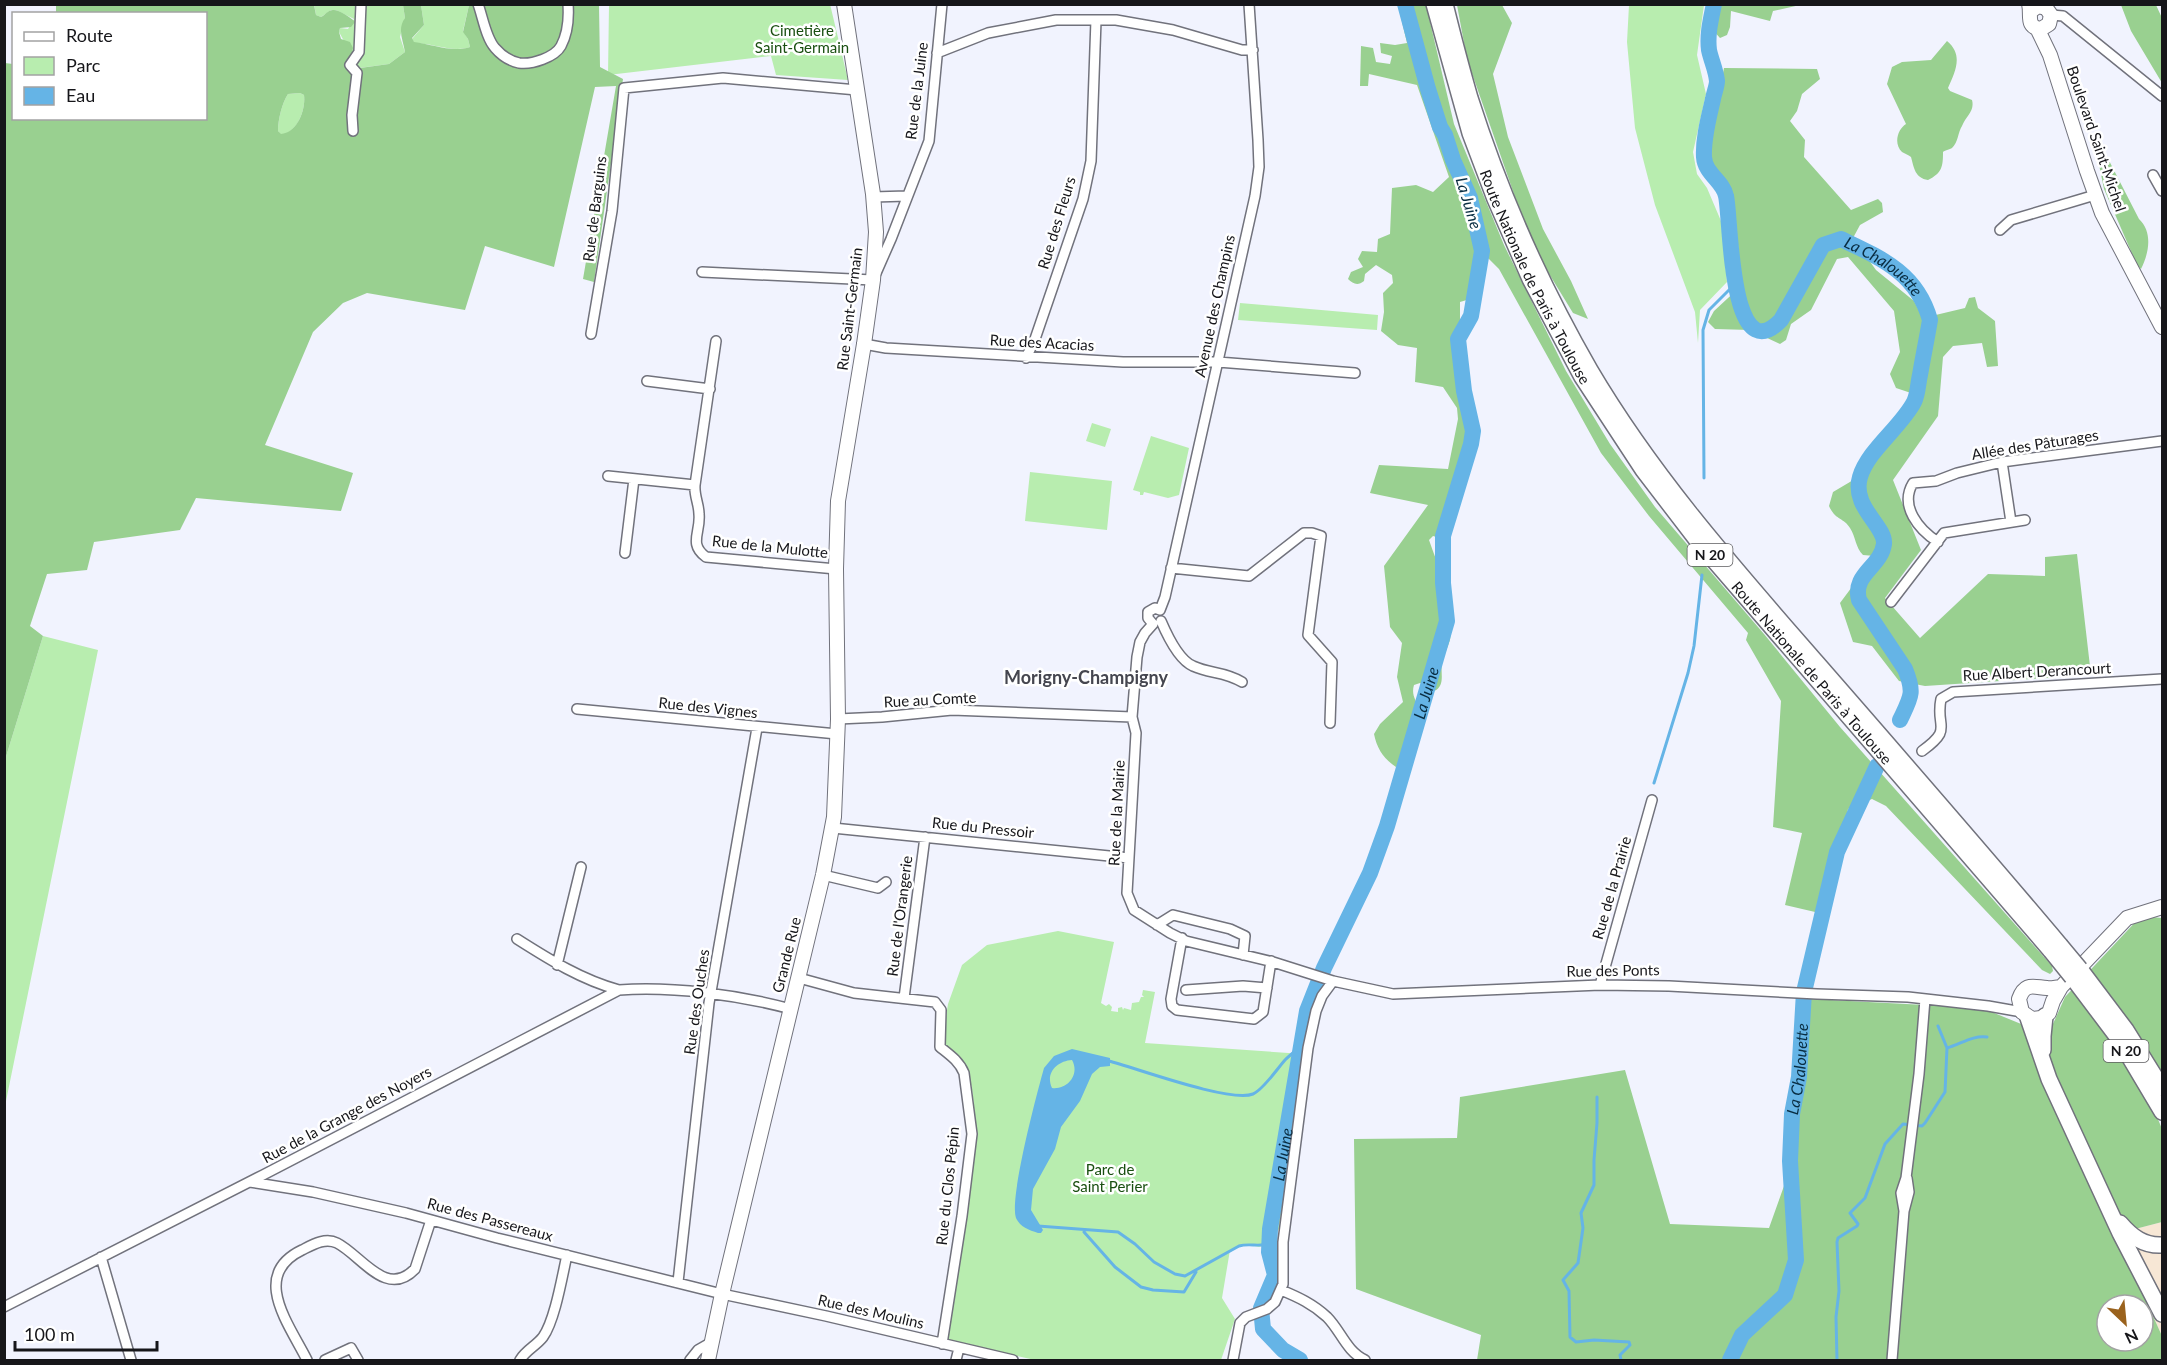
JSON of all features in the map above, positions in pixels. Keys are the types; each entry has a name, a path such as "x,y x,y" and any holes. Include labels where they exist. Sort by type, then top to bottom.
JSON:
{"main road":[{"name":"Rue Saint-Germain","path":"837,618 838,501 864,344 873,280 876,232 873,197 844,4"},
{"name":"Route Nationale de Paris à Toulouse","path":"1434,4 1470,133 1494,199 1530,279 1582,377 1643,470 1699,543 2056,948"},
{"name":"Route Nationale de Paris à Toulouse","path":"1445,4 1470,97 1482,132 1539,273 1590,370 1650,462 1707,535 2126,1030 2163,1088"},
{"name":"Boulevard Saint-Michel","path":"2040,14 2050,56 2095,195 2116,243 2163,327"},
{"name":"Grande Rue","path":"708,1360 833,828 838,719 837,618"},
{"path":"2052,1001 2061,987 2127,918 2163,907"},
{"path":"2061,987 2029,987 2020,994 2018,1003 2025,1015 2049,1078 2115,1217 2120,1233 2163,1314"},
{"path":"2025,1015 2037,1019 2045,1016 2051,1010 2051,996 2045,988"},
{"name":"Route Nationale de Paris à Toulouse","path":"2090,989 2163,1112"},
{"path":"2044,1065 2045,1016"},
{"path":"2115,1217 2135,1238 2148,1244 2163,1245"}],"street":[{"path":"353,131 352,114 357,74 350,65 358,52 361,4"},
{"path":"478,4 494,47 507,58 519,63 532,62 551,55 560,48 569,17 568,4"},
{"name":"Rue de la Juine","path":"873,280 928,141 942,4"},
{"name":"Avenue des Champins","path":"1160,610 1255,196 1259,167 1250,4"},
{"path":"2040,14 2063,16 2163,96"},
{"path":"937,53 988,33 1056,20 1116,20 1173,30 1242,50 1253,50"},
{"name":"Rue des Fleurs","path":"1026,358 1035,339 1083,199 1091,161 1096,20"},
{"name":"Rue de Barguins","path":"591,334 612,211 624,88 723,78 857,90"},
{"path":"2153,176 2163,191"},
{"path":"2000,230 2011,220 2095,195"},
{"path":"873,197 907,196"},
{"path":"702,273 873,280"},
{"name":"Rue de la Mulotte","path":"716,341 694,496 699,512 696,544 698,552 706,557 836,569"},
{"name":"Rue des Acacias","path":"864,344 886,348 1026,358 1123,362 1218,362 1355,373"},
{"path":"647,381 710,389"},
{"name":"Allée des Pâturages","path":"1938,542 1923,533 1908,507 1908,491 1913,483 1936,481 1957,473 2002,462 2163,441"},
{"path":"2002,462 2011,522"},
{"path":"608,476 695,486"},
{"path":"625,553 634,480"},
{"path":"1890,602 1944,533 2025,520"},
{"path":"1171,568 1249,576 1304,533 1321,536 1308,635 1332,662 1330,723"},
{"path":"1132,717 1140,642 1144,633 1157,623 1163,616 1160,610 1152,609 1148,612 1149,620 1157,623 1170,643 1192,666 1231,675 1242,682"},
{"name":"Rue Albert Derancourt","path":"1922,751 1937,740 1943,727 1939,708 1941,699 1953,692 2163,679"},
{"name":"Rue des Vignes","path":"577,709 837,734"},
{"name":"Rue au Comte","path":"838,719 952,710 1132,717"},
{"name":"Rue de la Mairie","path":"1132,717 1136,733 1127,893 1134,910"},
{"name":"Rue des Ouches","path":"678,1282 712,994 757,728"},
{"name":"Rue de la Prairie","path":"1600,985 1652,800"},
{"name":"Rue du Pressoir","path":"833,828 1129,858"},
{"name":"Rue de l'Orangerie","path":"904,998 925,837"},
{"path":"557,965 581,867"},
{"path":"823,875 878,888 886,882"},
{"name":"Rue des Ponts","path":"1134,910 1182,938 1271,961 1331,981 1394,994 1600,985 1669,986 1925,999 1988,1006 2025,1015"},
{"path":"1157,925 1173,915 1230,929 1245,936 1243,955"},
{"path":"1182,938 1171,999 1172,1006 1177,1010 1254,1019 1263,1012 1271,961"},
{"path":"517,939 557,965 600,985 619,990"},
{"name":"Rue du Clos Pépin","path":"799,978 854,993 935,1002 941,1010 938,1043 961,1065 964,1073 972,1134 942,1344"},
{"path":"1233,1360 1240,1323 1246,1317 1262,1311 1275,1302 1281,1290 1284,1273 1283,1242 1308,1048 1316,1011 1331,981"},
{"path":"1186,990 1243,986 1267,988"},
{"name":"Rue de la Grange des Noyers","path":"4,1307 619,990 651,987 712,994 791,1009"},
{"name":"Rue des Ponts","path":"1988,1006 2008,1001 2020,994"},
{"path":"1892,1360 1904,1210 1901,1193 1906,1178 1925,999"},
{"name":"Rue des Passereaux","path":"250,1182 313,1192 722,1294"},
{"path":"307,1360 279,1302 274,1285 278,1269 287,1257 326,1240 337,1243 379,1275 397,1279 409,1275 415,1269 431,1220"},
{"path":"519,1360 526,1351 542,1340 549,1326 567,1255"},
{"path":"101,1257 131,1360"},
{"path":"1281,1290 1311,1303 1329,1318 1351,1352 1365,1360"},
{"name":"Rue des Moulins","path":"722,1294 1013,1360"},
{"path":"690,1360 698,1350 712,1342"},
{"path":"325,1360 351,1348 358,1360"},
{"path":"956,1360 959,1348"}],"shaded area":[{"path":"2162,1222 2162,1336 2155,1320 2155,1293 2143,1293 2116,1234"}],"green space":[{"path":"314,4 403,5 405,18 400,37 405,52 389,64 359,68 339,32 340,28 348,29 354,19 336,10 331,10 321,17 316,15"},
{"name":"Cimetière Saint-Germain","path":"830,4 848,80 776,75 771,56 608,75 609,5"},
{"path":"1719,4 1800,5 1773,11 1770,21 1731,11 1727,35 1720,38 1711,28"},
{"path":"56,5 314,5 316,15 321,17 330,10 336,10 355,22 351,27 340,28 339,32 341,39 350,42 353,48 351,55 360,68 389,64 405,52 401,30 405,18 403,5 421,5 424,25 412,38 414,42 442,48 463,49 470,47 463,32 469,5 599,5 600,67 623,79 594,282 583,279 616,86 595,87 554,267 485,246 465,310 367,293 343,303 313,332 265,445 353,473 341,511 196,498 180,530 94,542 87,570 47,574 30,626 43,636 5,760 5,63 12,64 12,120 207,120 207,12 56,12","holes":["300,93 304,95 302,114 296,125 292,130 281,134 278,131 280,117 288,94"]},
{"path":"421,5 469,5 463,31 470,47 457,49 414,43 412,39 424,25"},
{"path":"1398,5 1426,5 1454,124 1504,245 1566,371 1610,444 1655,507 1840,727 2052,966 2053,971 2050,974 2042,970 1886,806 1872,799 1848,809 1828,915 1785,905 1802,833 1773,827 1781,701 1746,640 1748,633 1649,516 1601,453 1499,269 1486,256 1476,271 1470,299 1460,302 1460,330 1454,350 1459,387 1469,428 1466,451 1461,459 1459,475 1462,487 1447,540 1433,536 1429,540 1449,601 1450,640 1442,662 1441,682 1438,689 1434,691 1420,683 1414,685 1413,695 1422,720 1421,732 1416,743 1396,767 1382,753 1374,734 1380,724 1403,702 1397,677 1402,643 1390,627 1384,566 1428,505 1370,493 1379,465 1448,469 1458,419 1457,408 1443,387 1415,382 1417,348 1398,345 1381,331 1384,312 1383,293 1393,283 1392,275 1376,265 1365,274 1364,281 1360,284 1348,279 1351,272 1363,267 1358,259 1362,251 1377,252 1378,239 1390,234 1392,188 1416,185 1433,192 1449,177 1417,85 1369,74 1368,86 1360,86 1361,46 1373,48 1376,62 1390,64 1392,56 1381,53 1380,43 1395,45 1407,43"},
{"path":"1457,5 1502,5 1512,23 1493,74 1508,137 1543,229 1588,319 1573,313 1540,259 1515,197 1467,59"},
{"path":"1629,5 1704,5 1697,55 1706,94 1693,152 1697,174 1707,188 1721,221 1727,282 1700,310 1698,343 1695,312 1655,205 1635,128 1627,42"},
{"path":"2121,5 2156,5 2162,18 2162,83 2131,31"},
{"path":"1947,41 1957,58 1948,88 1972,100 1973,104 1954,146 1943,152 1941,169 1928,180 1918,175 1911,157 1899,148 1898,136 1906,124 1887,84 1892,67 1902,62 1931,60"},
{"path":"1724,68 1817,69 1820,79 1802,94 1797,111 1790,121 1805,140 1804,157 1851,210 1878,199 1882,203 1883,212 1860,225 1853,238 1876,270 1914,301 1923,318 1965,308 1969,298 1975,297 1978,308 1995,321 1998,366 1987,367 1982,343 1953,346 1943,357 1938,416 1893,480 1921,550 1885,598 1920,638 1988,574 2045,576 2045,557 2077,554 2091,675 1925,686 1899,681 1872,646 1853,642 1840,603 1875,556 1863,555 1858,549 1850,528 1834,514 1829,506 1833,492 1855,479 1862,463 1908,406 1914,394 1896,388 1890,374 1900,352 1894,311 1848,257 1837,259 1811,310 1791,324 1786,340 1780,344 1750,330 1715,329 1708,322 1714,311 1741,286 1733,208 1728,191 1712,164 1708,151"},
{"path":"288,94 304,95 302,114 292,130 281,135 278,131 279,122 286,98"},
{"path":"2095,145 2101,145 2146,230 2148,250 2141,269 2137,265 2104,189"},
{"path":"1240,303 1378,315 1377,330 1238,320"},
{"path":"1092,423 1111,429 1105,447 1086,441"},
{"path":"1151,436 1189,448 1179,495 1168,498 1144,492 1140,495 1140,492 1133,490"},
{"path":"1030,472 1112,481 1107,530 1025,521"},
{"path":"43,636 98,650 5,1106 5,760"},
{"path":"2141,916 2162,918 2162,1093 2151,1102 2162,1129 2162,1222 2116,1234 2143,1293 2095,1293 2095,1353 2155,1353 2155,1320 2162,1336 2162,1360 1477,1360 1481,1335 1356,1289 1354,1139 1457,1138 1460,1097 1625,1070 1670,1224 1769,1228 1789,1172 1811,999 1982,1008 2048,1035 2065,997"},
{"name":"Parc de Saint Perier","path":"1058,931 1114,942 1101,1003 1106,1006 1109,1004 1112,1007 1111,1011 1118,1012 1118,1008 1122,1007 1123,1010 1124,1008 1131,1010 1132,1003 1139,1002 1141,997 1144,997 1143,990 1155,992 1145,1043 1303,1054 1279,1229 1268,1244 1259,1247 1246,1244 1230,1250 1222,1298 1235,1319 1221,1360 1035,1360 948,1341 947,1330 975,1134 973,1100 968,1074 961,1060 942,1043 948,1004 962,965 987,945"}],"water":[{"path":"1072,1049 1110,1058 1110,1066 1100,1067 1092,1074 1080,1101 1061,1127 1055,1149 1033,1189 1031,1210 1043,1230 1038,1233 1022,1226 1016,1218 1016,1190 1044,1068 1054,1056","holes":["1072,1060 1074,1065 1071,1080 1063,1086 1052,1088 1050,1077 1057,1065"]}],"waterway":[{"name":"La Juine","path":"1300,1360 1283,1350 1263,1329 1261,1308 1275,1275 1269,1252 1270,1229 1307,1011 1324,968 1370,873 1387,826 1447,621 1443,583 1443,536 1473,431 1464,391 1458,339 1471,316 1482,251 1470,198 1440,127 1405,4"},
{"name":"La Chalouette","path":"1714,4 1709,50 1717,81 1705,135 1704,157 1707,168 1726,196 1736,286 1742,310 1751,326 1764,331 1781,320 1823,245 1841,239 1870,253 1896,269 1907,279 1924,304 1930,320 1914,402 1870,457 1860,477 1859,488 1864,507 1880,530 1884,544 1878,559 1863,577 1858,591 1859,600 1908,677 1911,690 1900,720"},
{"path":"1704,478 1703,330 1709,310 1736,283"},
{"path":"1654,783 1688,673 1694,646 1702,575"},
{"name":"La Chalouette","path":"1730,1360 1742,1335 1785,1295 1796,1260 1790,1161 1792,1114 1799,1077 1804,992 1837,852 1877,766"},
{"path":"1837,1360 1838,1238 1857,1226 1858,1224 1850,1213 1865,1198 1885,1144 1903,1124 1922,1126 1945,1092 1947,1048 1938,1026"},
{"path":"1947,1048 1972,1039 1987,1037"},
{"path":"1109,1061 1182,1084 1225,1094 1241,1095 1257,1092 1285,1060 1299,1048"},
{"path":"1597,1097 1594,1185 1581,1213 1583,1228 1578,1263 1563,1280 1569,1291 1570,1337 1576,1342 1594,1340 1629,1342 1630,1345 1620,1355 1621,1360"},
{"path":"1038,1226 1118,1232 1154,1262 1175,1274 1185,1276 1239,1246 1268,1244"},
{"path":"1084,1232 1115,1267 1141,1287 1184,1292 1196,1272"}],"district":[{"name":"Morigny-Champigny","path":"1086,678"}]}
